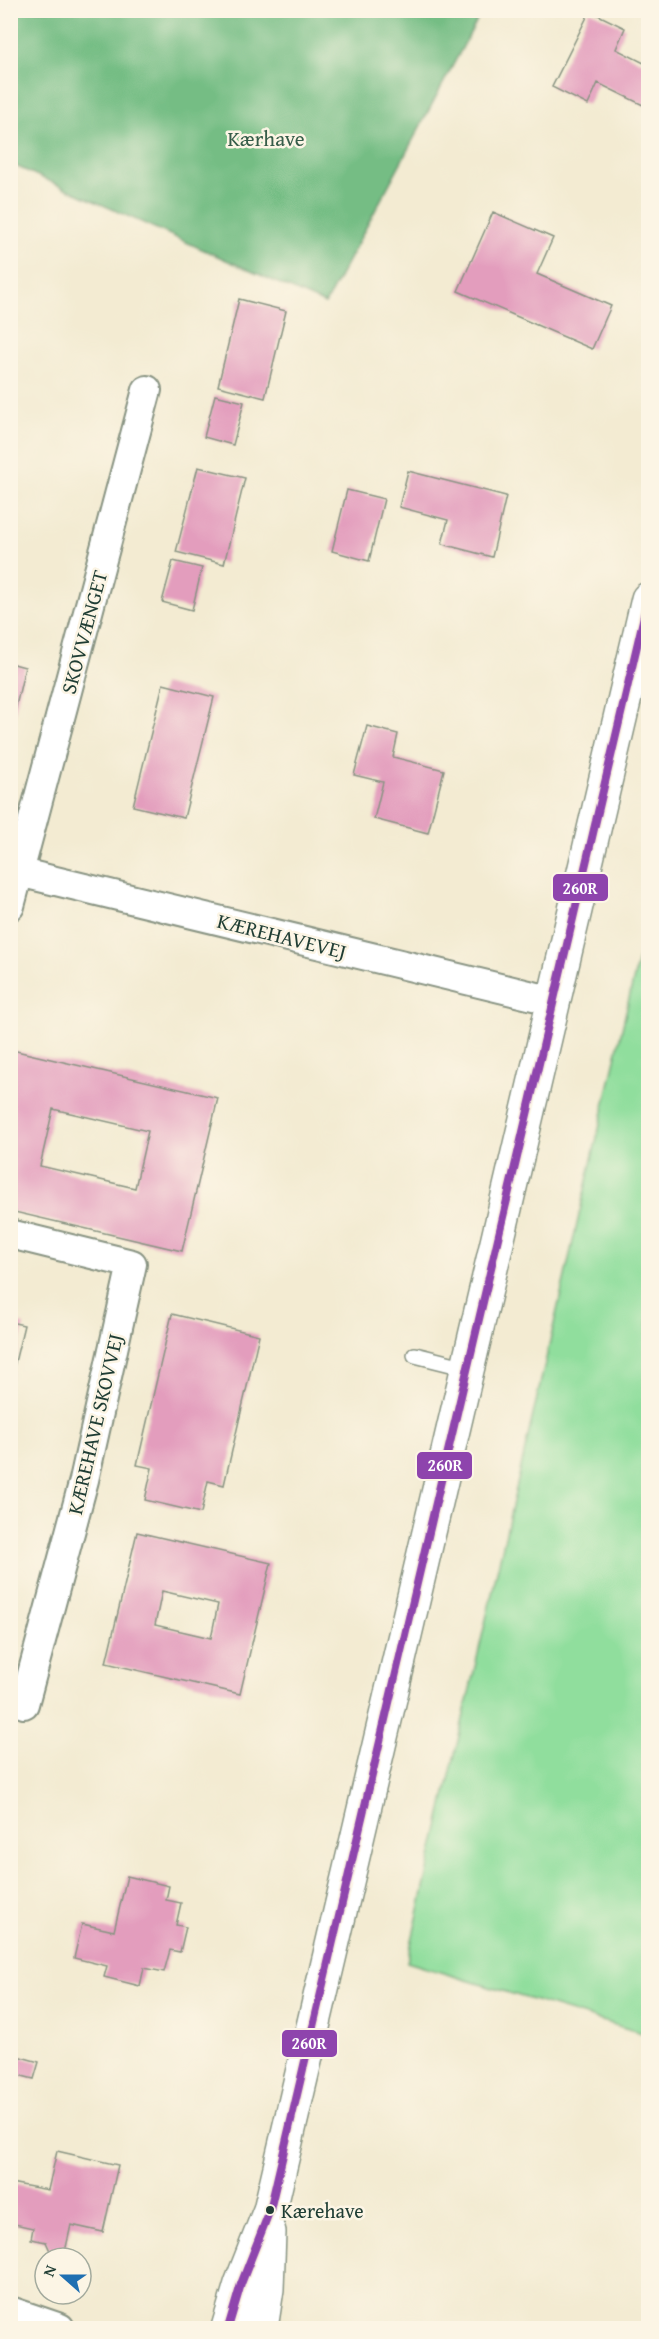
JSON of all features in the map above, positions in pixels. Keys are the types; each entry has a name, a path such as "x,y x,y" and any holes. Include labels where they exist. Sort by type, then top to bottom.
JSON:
{"main road":[{"path":"228,2328 241,2284 270,2210 648,599"},
{"path":"261,2328 267,2289 270,2210"}],"street":[{"name":"SKOVVÆNGET","path":"16,872 147,390"},
{"path":"10,906 16,872"},
{"name":"KÆREHAVEVEJ","path":"16,872 554,1001"},
{"name":"KÆREHAVE SKOVVEJ","path":"10,1234 132,1264 84,1480 24,1704"},
{"path":"10,2311 60,2328"}],"lane":[{"path":"416,1355 467,1368"}],"green space":[{"name":"Kærhave","path":"11,10 482,11 325,304 11,164"},
{"path":"648,916 648,2035 407,1962"}],"building":[{"path":"590,11 625,28 616,49 648,65 648,100 645,106 598,83 588,105 552,87"},
{"path":"493,212 553,238 537,274 611,306 592,349 458,291"},
{"path":"239,299 286,311 265,398 218,386"},
{"path":"215,395 244,402 233,445 204,437"},
{"path":"198,467 245,478 224,564 176,552"},
{"path":"408,471 506,496 492,557 442,544 448,520 399,507"},
{"path":"347,490 384,499 369,561 332,551"},
{"path":"173,561 202,568 192,610 162,602"},
{"path":"10,663 25,667 14,715 10,714"},
{"path":"163,684 214,697 184,818 133,806"},
{"path":"367,726 398,734 393,757 444,770 428,833 374,819 383,782 354,775"},
{"path":"12,1050 218,1098 182,1251 10,1211","holes":["53,1109 148,1131 135,1188 40,1166"]},
{"path":"172,1314 259,1335 224,1485 208,1481 201,1513 145,1500 152,1468 137,1465"},
{"path":"10,1322 24,1325 11,1379 10,1379"},
{"path":"137,1532 271,1563 240,1694 106,1663","holes":["162,1591 218,1604 211,1638 155,1625"]},
{"path":"127,1876 169,1886 166,1900 181,1903 176,1925 186,1927 180,1952 170,1950 164,1972 144,1968 140,1986 104,1977 107,1966 74,1958 82,1924 114,1931"},
{"path":"10,2054 39,2062 34,2079 10,2073"},
{"path":"57,2151 118,2165 103,2232 71,2225 66,2246 48,2246 46,2242 31,2239 33,2228 10,2223 10,2183 48,2190"}],"transit line":[{"name":"260R","path":"228,2328 241,2284 270,2210 648,599"}],"place":[{"name":"Kærehave","path":"270,2210"}]}
